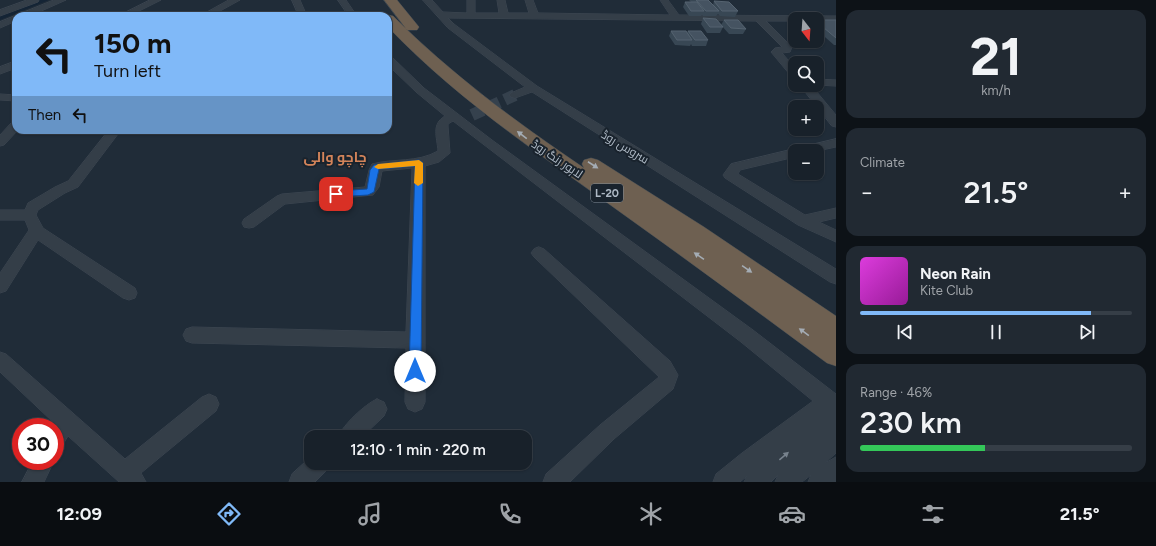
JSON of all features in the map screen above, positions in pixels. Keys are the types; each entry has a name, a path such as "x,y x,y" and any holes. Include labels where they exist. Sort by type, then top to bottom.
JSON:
{"highway":[{"name":"لاہور رنگ روڈ","path":"392,15 414,29 444,59 496,99 537,128 696,233 836,330"},
{"name":"لاہور رنگ روڈ","path":"392,18 427,58 474,99 730,277 836,354"}],"street":[{"path":"0,13 35,0"},
{"path":"32,12 62,0"},
{"path":"131,12 157,0"},
{"path":"212,12 236,0"},
{"path":"342,0 350,12"},
{"name":"سروس روڈ","path":"427,0 451,26 533,88 836,277"},
{"path":"471,0 471,15"},
{"path":"501,0 504,15"},
{"path":"529,0 534,16"},
{"path":"664,0 677,18"},
{"path":"440,15 836,19"},
{"path":"758,18 787,47 787,50 778,50 776,52 788,66"},
{"path":"0,25 12,20"},
{"path":"392,63 409,80 461,117 585,217 747,336 832,404 781,434 724,482"},
{"path":"0,72 12,66"},
{"path":"824,82 836,83"},
{"path":"515,96 533,88"},
{"path":"811,92 835,121"},
{"path":"0,97 12,98"},
{"path":"249,223 282,199 368,192 373,187 374,170 377,167 419,163 434,159 444,153 443,122 461,117"},
{"path":"0,142 12,130"},
{"path":"29,215 33,207 60,190 73,184 112,134"},
{"path":"824,146 836,143"},
{"path":"788,155 736,167 730,175 803,222 836,236"},
{"path":"415,402 419,163"},
{"path":"803,222 836,214"},
{"path":"0,215 29,215"},
{"path":"29,215 35,225 36,232 129,294"},
{"path":"0,286 8,262 36,232"},
{"path":"539,254 658,361 669,375 666,383 607,432 554,482"},
{"path":"192,335 415,340"},
{"path":"0,360 130,477 209,404"},
{"path":"356,430 378,409"},
{"path":"755,482 784,455 819,429 836,422"},
{"path":"786,482 831,445 836,436"},
{"path":"819,482 836,468"},
{"path":"33,482 39,470"},
{"path":"300,482 313,470"}],"building":[{"path":"696,0 708,0 719,11 706,11"},
{"path":"714,1 729,2 738,11 722,11"},
{"path":"685,2 697,2 704,11 691,11"},
{"path":"703,18 716,19 723,27 710,27"},
{"path":"724,20 738,20 746,29 731,28"},
{"path":"824,20 836,20 836,38 824,28"},
{"path":"671,31 686,31 692,40 677,40"},
{"path":"688,31 701,31 708,40 695,40"}],"waterway":[{"path":"15,12 46,0"},
{"path":"0,18 12,13"}],"tunnel":[{"path":"472,115 515,95"}],"slow traffic":[{"path":"378,167 381,165 419,163 418,183"}],"district":[{"name":"چاچو والی","path":"335,157"}],"route":[{"path":"336,194 368,192 373,187 374,170 381,165 419,163 415,371"}]}
